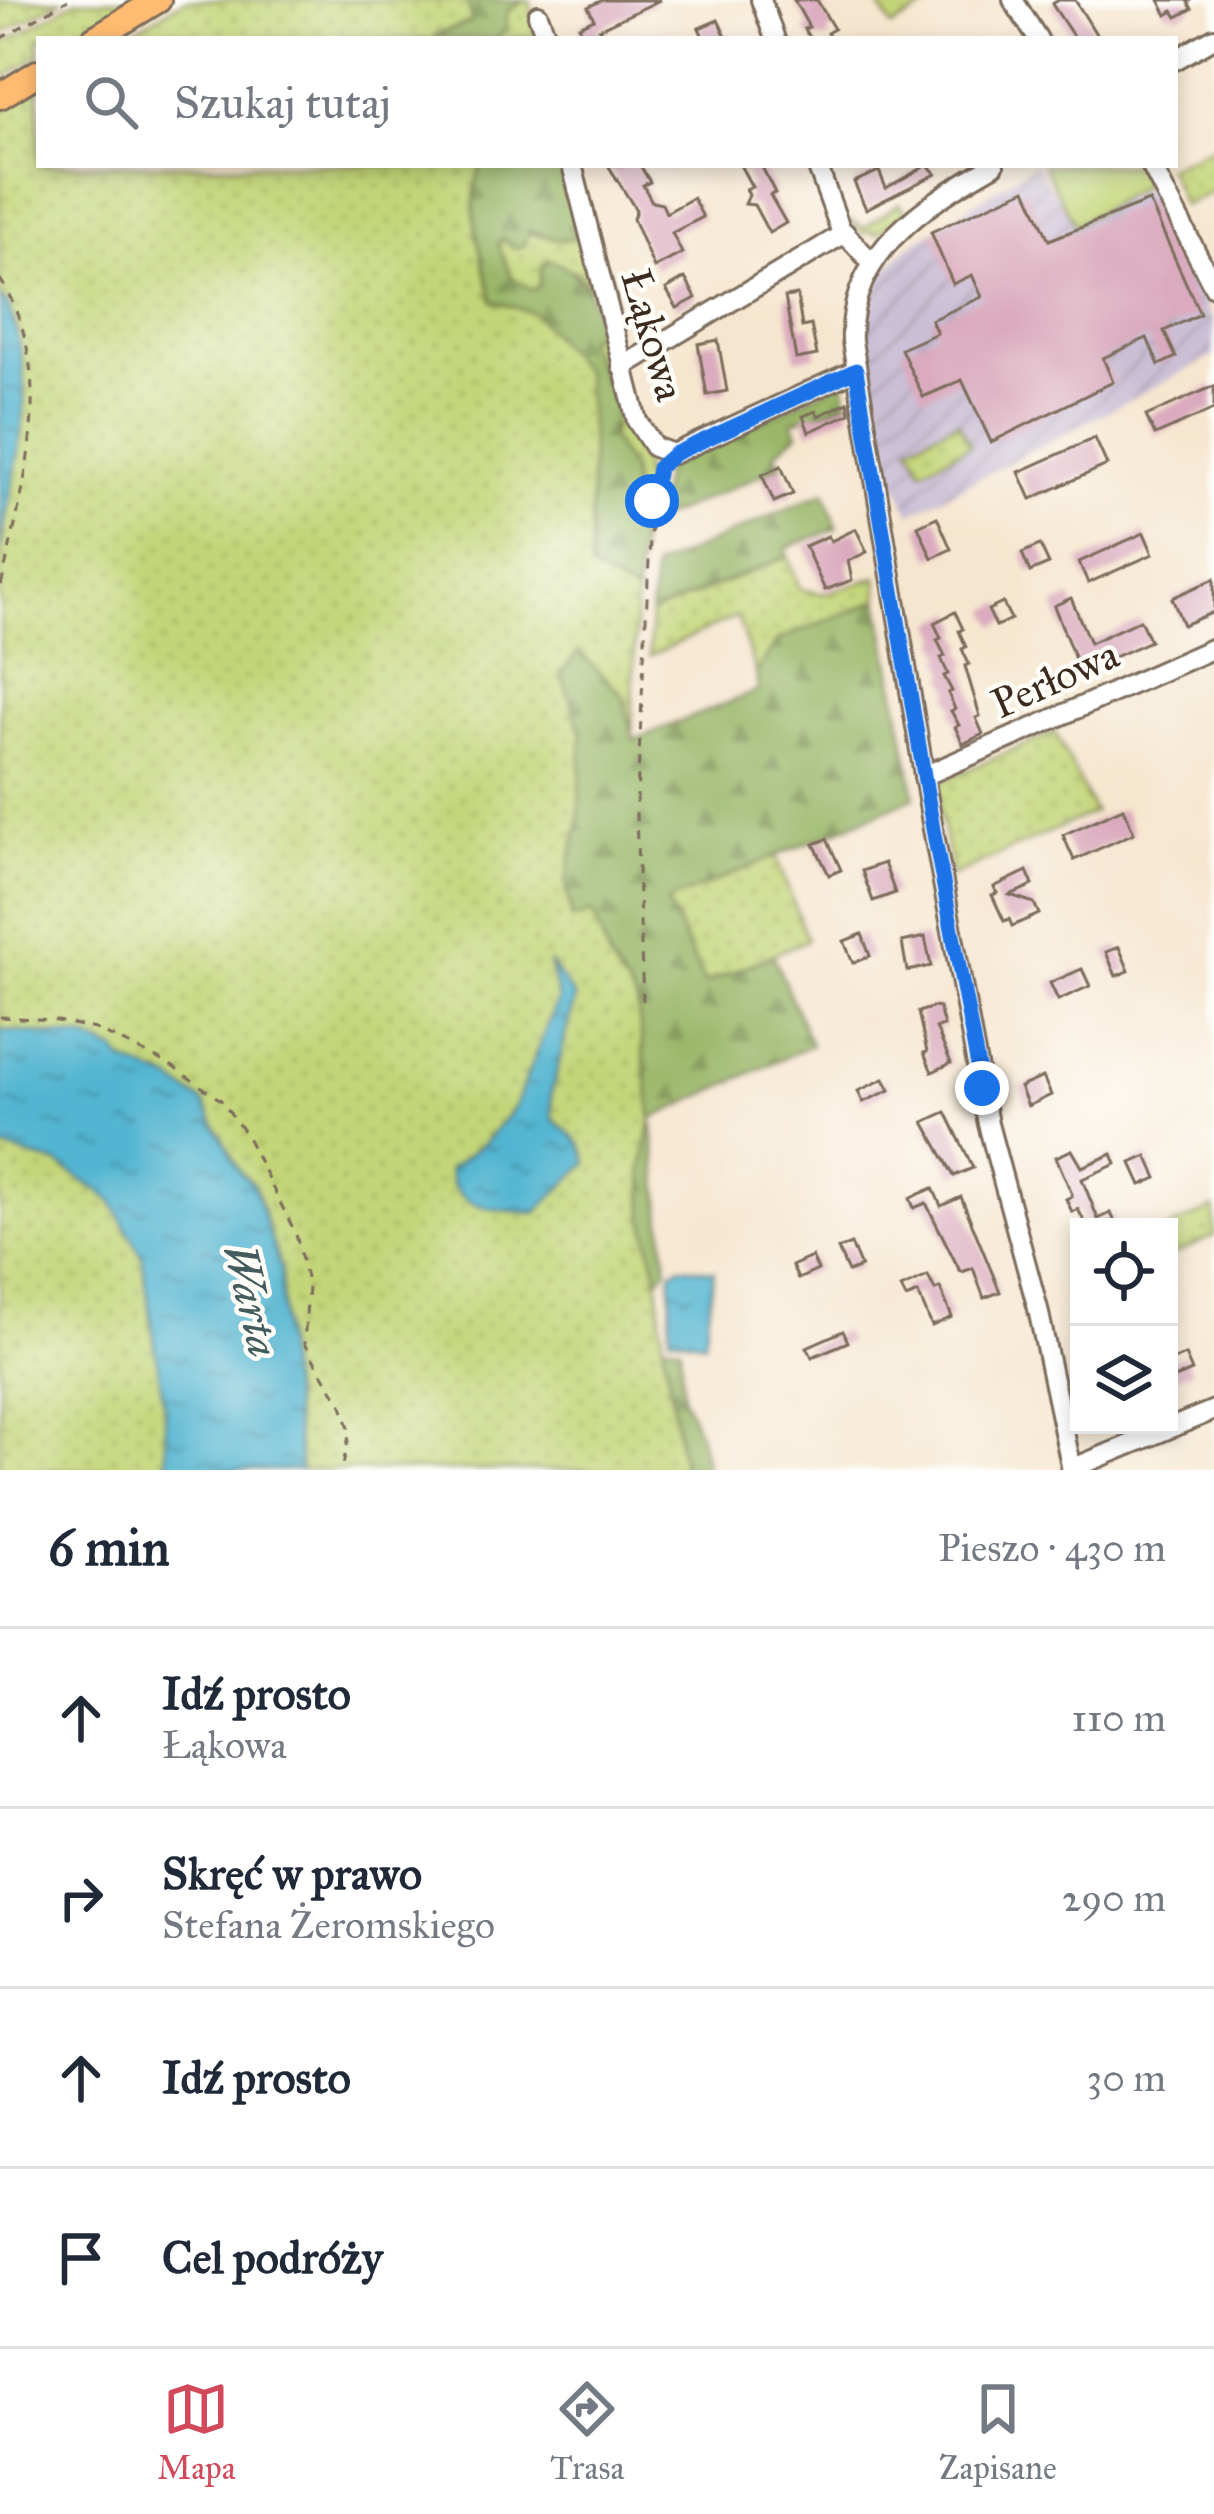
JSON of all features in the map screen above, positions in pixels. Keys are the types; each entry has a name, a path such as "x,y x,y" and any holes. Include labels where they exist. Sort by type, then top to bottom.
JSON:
{"main road":[{"path":"99,36 158,0"},
{"path":"0,96 36,74"}],"street":[{"path":"760,0 774,36"},
{"path":"1012,0 1036,36"},
{"path":"538,15 546,36"},
{"path":"1178,58 1214,38"},
{"name":"Łąkowa","path":"573,168 637,421 654,447 674,454 856,370"},
{"path":"818,168 831,210 872,263"},
{"path":"990,168 898,231 872,263 854,312 856,370 925,776 988,1124 1038,1309 1071,1469 1214,1410"},
{"path":"1153,168 1214,287"},
{"path":"622,368 845,233"},
{"name":"Perłowa","path":"925,776 1214,648"}],"path":[{"path":"0,39 68,0"},
{"path":"0,279 24,327 33,392 23,488 0,590"},
{"path":"643,1000 636,817 652,501 658,468 674,454"},
{"path":"0,1017 52,1020 95,1030 169,1064 221,1100 273,1183 296,1234 308,1287 304,1344 342,1405 350,1431 342,1470"}],"shaded area":[{"path":"1028,168 1038,168 1075,224 1148,187 1214,324 1214,356 910,514 892,471 866,326 886,270 906,249"}],"green space":[{"path":"0,0 61,0 0,35"},
{"path":"77,0 132,0 73,36 36,36 36,58 0,80 0,45"},
{"path":"184,0 467,0 472,22 435,36 125,36"},
{"path":"467,0 523,0 507,12 506,30 499,36 434,36 472,22"},
{"path":"530,0 537,36 499,36 506,30 507,12"},
{"path":"876,0 939,0 892,27"},
{"path":"36,90 36,168 481,168 474,215 493,301 534,313 584,372 591,436 591,569 636,594 632,736 624,697 578,653 562,673 582,733 579,822 566,882 572,919 593,912 610,961 637,1002 652,1119 643,1167 644,1217 658,1279 683,1470 301,1470 283,1339 281,1271 254,1185 240,1172 203,1102 171,1080 122,1061 116,1051 85,1038 0,1030 0,554 16,326 0,298 0,112","holes":["550,967 575,998 551,1094 553,1119 587,1163 536,1212 481,1206 459,1194 449,1169 484,1143 514,1108 558,999"]},
{"path":"1214,146 1214,191 1182,206 1167,168 1178,168 1178,162"},
{"path":"481,168 563,168 577,228 573,239 558,240 529,230 525,245 516,248 503,239 498,244 512,277 531,290 539,287 541,267 549,260 580,278 589,293 599,328 586,340 615,406 611,439 631,470 639,550 636,594 590,569 591,436 584,372 534,313 493,301 474,216"},
{"path":"1045,168 1140,168 1148,182 1075,225"},
{"path":"899,203 908,213 876,234 862,234 849,219 864,228"},
{"path":"577,228 589,287 575,271 541,267 539,287 531,290 512,278 498,244 527,233 572,239"},
{"path":"599,328 623,389 642,462 646,503 639,550 631,470 611,439 611,401 586,340"},
{"path":"844,381 848,403 793,421 798,433 775,453 781,466 655,521 665,467"},
{"path":"958,421 970,445 922,470 910,445"},
{"path":"825,492 837,528 786,548 788,556 651,613 654,568"},
{"path":"788,556 800,589 825,594 877,577 879,600 778,640 756,673 737,616 649,656 651,613"},
{"path":"879,600 915,797 667,902 705,984 773,955 811,1045 652,1119 637,1002 610,961 593,913 572,919 566,882 579,822 582,733 561,673 579,652 624,697 634,740 758,691 756,673 778,640"},
{"path":"1055,732 1094,812 952,876 935,784"},
{"path":"775,854 807,940 705,984 667,902"},
{"path":"652,1119 667,1269 658,1279 644,1217 643,1167"},
{"path":"0,1147 59,1164 111,1200 142,1256 165,1413 167,1470 0,1470"},
{"path":"1214,1208 1214,1236 1178,1253 1178,1224"},
{"path":"663,1343 680,1346 683,1397 700,1436 706,1470 683,1470"}],"water":[{"path":"0,298 7,303 18,338 24,399 0,554"},
{"path":"549,962 575,998 551,1094 553,1119 579,1143 587,1163 536,1213 481,1206 459,1194 449,1169 484,1143 514,1108 558,999"},
{"name":"Warta","path":"0,1030 85,1038 116,1051 123,1061 171,1080 203,1102 240,1172 254,1185 281,1271 283,1339 301,1470 167,1470 165,1413 142,1256 111,1200 59,1164 0,1147"},
{"path":"681,1266 714,1271 704,1342 670,1336 671,1272"}],"building":[{"path":"603,0 660,0 599,29 602,36 584,36 579,26 594,19 588,7"},
{"path":"794,0 817,0 834,29 829,36 808,36 804,29 809,27"},
{"path":"1075,0 1097,36 1073,36 1052,4"},
{"path":"1159,0 1192,0 1188,2 1192,9 1177,17 1173,11 1167,15"},
{"path":"718,20 726,36 703,36 699,28"},
{"path":"610,168 642,168 650,182 643,185 652,202 662,204 666,213 693,198 703,217 672,233 682,253 654,268 633,219 636,210"},
{"path":"742,168 762,168 775,193 770,195 786,223 769,233 754,205 745,204 746,189 752,187"},
{"path":"923,168 936,174 866,209 854,182 879,171 886,188"},
{"path":"1026,189 1049,240 1149,201 1200,314 1164,331 1176,357 1159,365 1147,338 1103,358 1113,382 991,442 962,380 923,397 901,349 937,333 931,320 982,297 972,275 953,284 931,232"},
{"path":"685,278 696,298 677,308 666,289"},
{"path":"797,295 802,327 811,325 817,355 796,359 785,297"},
{"path":"718,340 727,391 707,395 698,344"},
{"path":"1214,386 1214,409 1155,435 1146,416"},
{"path":"848,402 850,413 809,432 803,416 816,411 818,416"},
{"path":"1095,438 1107,465 1031,499 1019,472"},
{"path":"781,466 793,494 774,502 762,475"},
{"path":"937,517 951,549 932,558 918,526"},
{"path":"856,529 867,552 848,561 852,580 825,590 805,546"},
{"path":"1144,533 1153,554 1088,583 1079,562"},
{"path":"1040,545 1049,564 1030,572 1022,553"},
{"path":"1214,579 1214,612 1183,625 1172,598"},
{"path":"1071,598 1090,643 1140,620 1150,641 1080,672 1054,606"},
{"path":"1003,603 1011,619 996,626 988,610"},
{"path":"955,612 963,629 959,631 966,647 962,649 969,664 965,666 983,734 963,744 951,711 955,709 948,693 952,691 944,676 948,674 941,658 945,656 934,623"},
{"path":"1123,808 1134,833 1074,860 1063,835"},
{"path":"827,839 841,870 829,875 814,844"},
{"path":"884,863 895,893 873,901 862,871"},
{"path":"1027,871 1033,885 1010,895 1034,903 1039,914 1012,926 1009,919 1004,921 992,895 997,893 994,887"},
{"path":"862,934 870,956 853,963 844,941"},
{"path":"925,937 931,966 907,971 902,942"},
{"path":"1119,947 1129,971 1116,976 1106,952"},
{"path":"1082,969 1090,986 1058,1000 1050,983"},
{"path":"939,1008 944,1026 936,1028 951,1063 932,1072 918,1012"},
{"path":"1043,1077 1051,1095 1028,1106 1020,1087"},
{"path":"884,1079 890,1090 863,1102 858,1091"},
{"path":"946,1112 973,1168 954,1176 924,1122"},
{"path":"1072,1150 1082,1167 1112,1154 1116,1164 1082,1179 1098,1218 1082,1218 1078,1209 1072,1212 1066,1199 1071,1192 1056,1157"},
{"path":"1147,1156 1157,1178 1141,1185 1131,1163"},
{"path":"933,1188 941,1206 961,1197 1000,1292 984,1298 973,1268 959,1269 926,1203 914,1208 910,1198"},
{"path":"851,1244 861,1267 848,1272 838,1249"},
{"path":"812,1257 818,1270 798,1279 792,1266"},
{"path":"928,1276 935,1290 940,1288 952,1317 932,1326 918,1293 906,1298 901,1288"},
{"path":"843,1331 848,1342 812,1357 807,1347"},
{"path":"1185,1355 1192,1371 1178,1377 1178,1358"}],"route":[{"path":"652,501 658,468 674,454 856,370 982,1088"}]}
